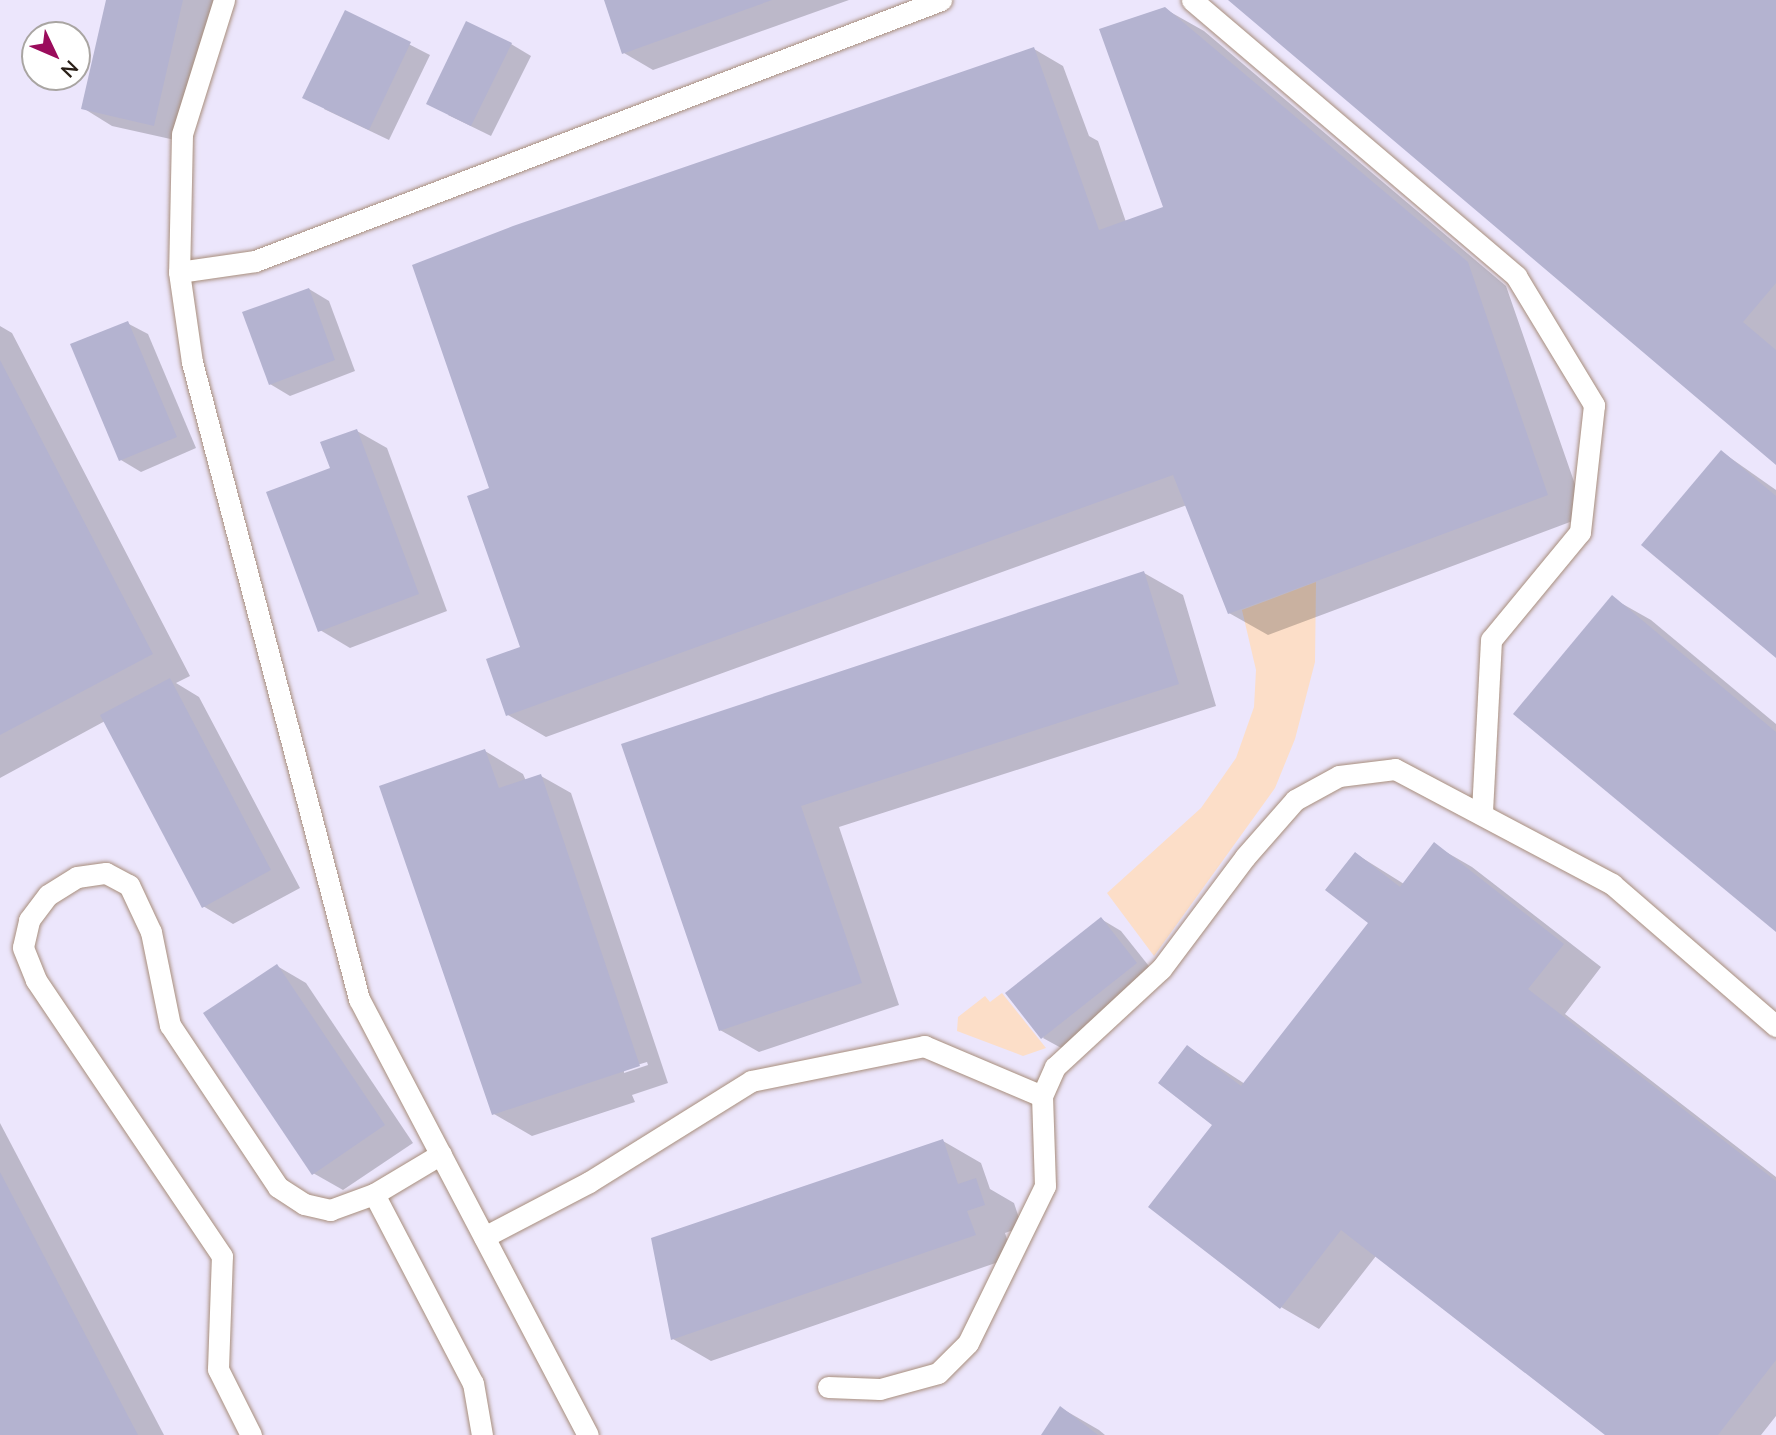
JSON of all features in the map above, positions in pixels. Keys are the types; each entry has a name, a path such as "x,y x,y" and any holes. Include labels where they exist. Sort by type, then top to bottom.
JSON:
{"lane":[{"path":"224,0 182,134 179,272 192,362 359,999 588,1435"},
{"path":"179,272 255,261 941,0"},
{"path":"1192,0 1516,276 1594,405 1580,532 1491,640 1482,811"},
{"path":"828,1387 880,1389 938,1373 968,1343 1045,1186 1042,1096 1055,1066 1161,969 1245,857 1295,800 1339,776 1395,769 1482,811 1612,884 1776,1026"},
{"path":"251,1435 218,1369 222,1256 36,980 23,947 29,920 48,895 77,877 106,873 128,886 151,932 170,1025 278,1187 304,1204 330,1210 374,1194 441,1154"},
{"path":"484,1237 589,1182 751,1081 924,1046 1042,1096"},
{"path":"374,1194 473,1383 481,1435"}],"shaded area":[{"path":"0,0 1776,0 1776,1435 0,1435"},
{"path":"1316,582 1315,662 1295,739 1275,788 1154,956 1107,893 1201,808 1236,758 1254,707 1256,670 1242,610"},
{"path":"1002,993 1046,1048 1023,1056 957,1031 958,1017 985,996 990,1002"}],"building":[{"path":"106,0 183,0 154,126 81,109 85,91 91,91 91,65"},
{"path":"604,0 772,0 622,54"},
{"path":"1228,0 1776,0 1776,283 1743,322 1776,350 1776,465"},
{"path":"1165,7 1468,262 1548,495 1228,614 1173,475 506,716 486,659 520,647 467,496 489,488 412,265 513,226 1034,47 1099,230 1163,207 1099,29"},
{"path":"345,10 411,42 369,130 302,98"},
{"path":"466,21 512,43 471,126 426,104"},
{"path":"309,288 335,360 269,385 242,312"},
{"path":"128,321 177,437 119,461 70,344"},
{"path":"0,360 153,654 0,735"},
{"path":"357,429 419,594 318,632 266,492 330,468 320,442"},
{"path":"1721,450 1776,496 1776,658 1641,545"},
{"path":"1144,571 1179,684 801,806 862,983 719,1031 621,744"},
{"path":"1612,595 1776,732 1776,932 1513,714"},
{"path":"170,678 271,870 202,908 100,715"},
{"path":"485,749 499,788 541,774 640,1066 492,1115 379,786"},
{"path":"1434,842 1564,944 1528,989 1776,1181 1776,1360 1718,1435 1605,1435 1341,1230 1280,1309 1148,1207 1212,1125 1158,1083 1187,1045 1241,1086 1368,923 1325,890 1355,852 1400,887"},
{"path":"1101,917 1137,963 1041,1039 1005,993"},
{"path":"277,964 385,1125 312,1175 203,1013"},
{"path":"943,1139 958,1184 976,1178 985,1205 967,1211 976,1235 671,1340 651,1238"},
{"path":"0,1172 138,1435 0,1435"},
{"path":"1060,1406 1098,1435 1041,1435"}]}
